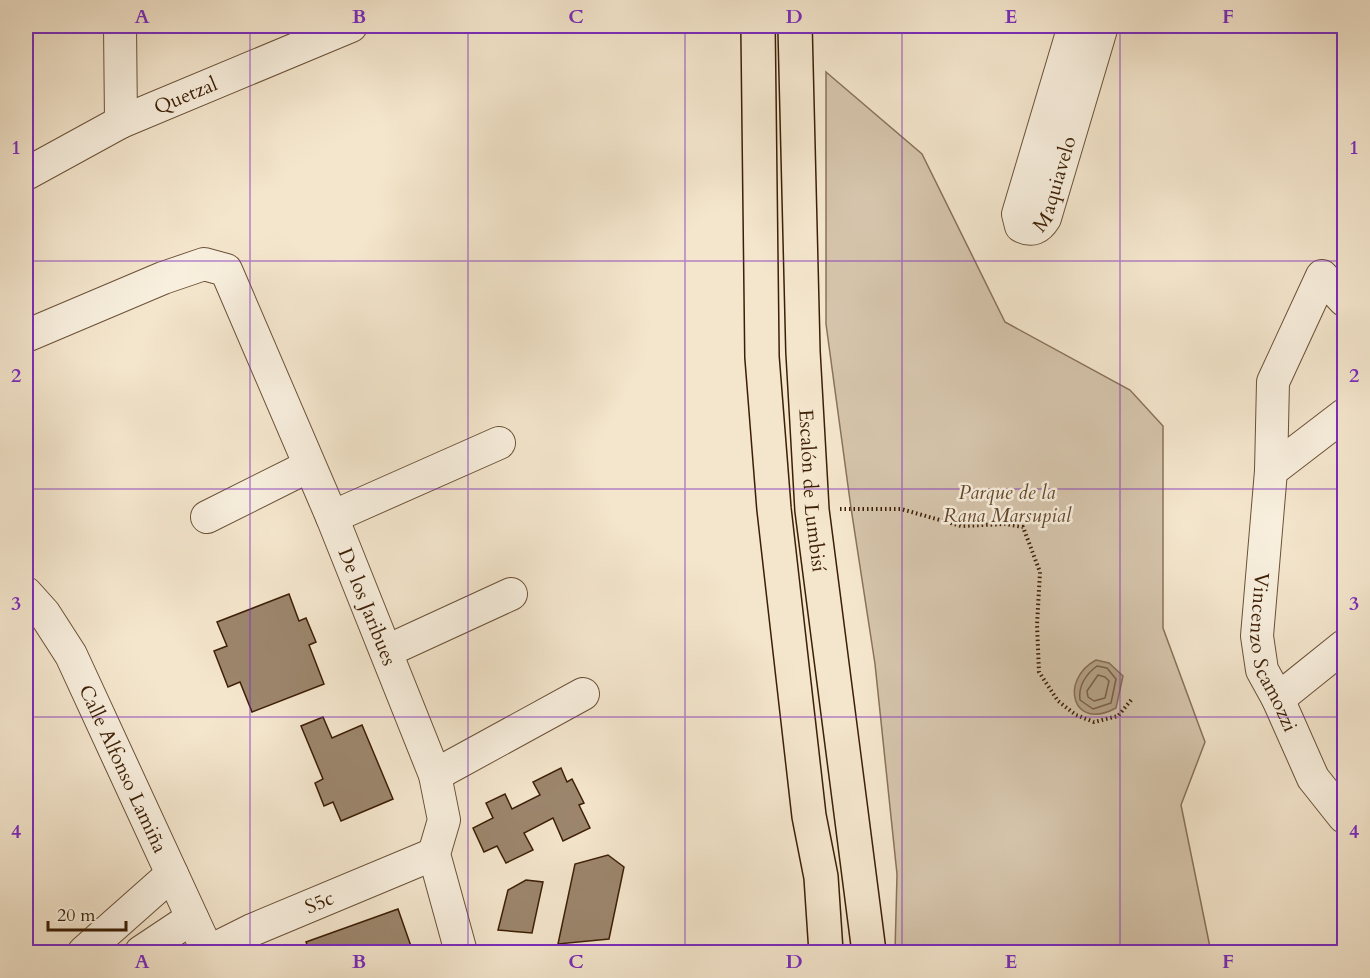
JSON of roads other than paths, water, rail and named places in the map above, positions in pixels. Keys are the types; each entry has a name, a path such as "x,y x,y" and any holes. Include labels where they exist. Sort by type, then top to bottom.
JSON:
{"main road":[{"name":"Escalón de Lumbisí","path":"758,26 762,345 767,424 809,816 821,877 826,952"},
{"name":"Escalón de Lumbisí","path":"795,26 803,352 812,510 869,952"}],"street":[{"path":"120,26 121,122"},
{"name":"Quetzal","path":"26,174 121,122 351,26"},
{"name":"Maquiavelo","path":"1074,26 1018,214 1021,226 1028,229 1037,227 1045,218 1102,26"},
{"name":"De los Jaribues","path":"26,336 173,274 204,264 226,270 332,517 435,775 444,820 434,854"},
{"name":"Vincenzo Scamozzi","path":"1344,300 1322,276 1273,382 1271,471 1257,636 1262,670 1278,699 1313,778 1344,816"},
{"path":"1271,471 1344,415"},
{"path":"332,517 499,443"},
{"path":"207,517 309,466"},
{"path":"387,651 511,594"},
{"name":"Calle Alfonso Lamiña","path":"32,611 71,655 208,952"},
{"path":"1278,699 1344,646"},
{"path":"435,775 583,694"},
{"path":"434,854 461,952"},
{"name":"S5c","path":"208,952 252,930 434,854"},
{"path":"84,952 172,874"},
{"path":"141,952 192,918"}],"water":[{"path":"1096,660 1109,663 1123,676 1116,708 1101,714 1089,713 1081,709 1074,690 1077,679 1084,669"}],"park label":[{"name":"Parque de la Rana Marsupial","path":"1007,504"}]}
